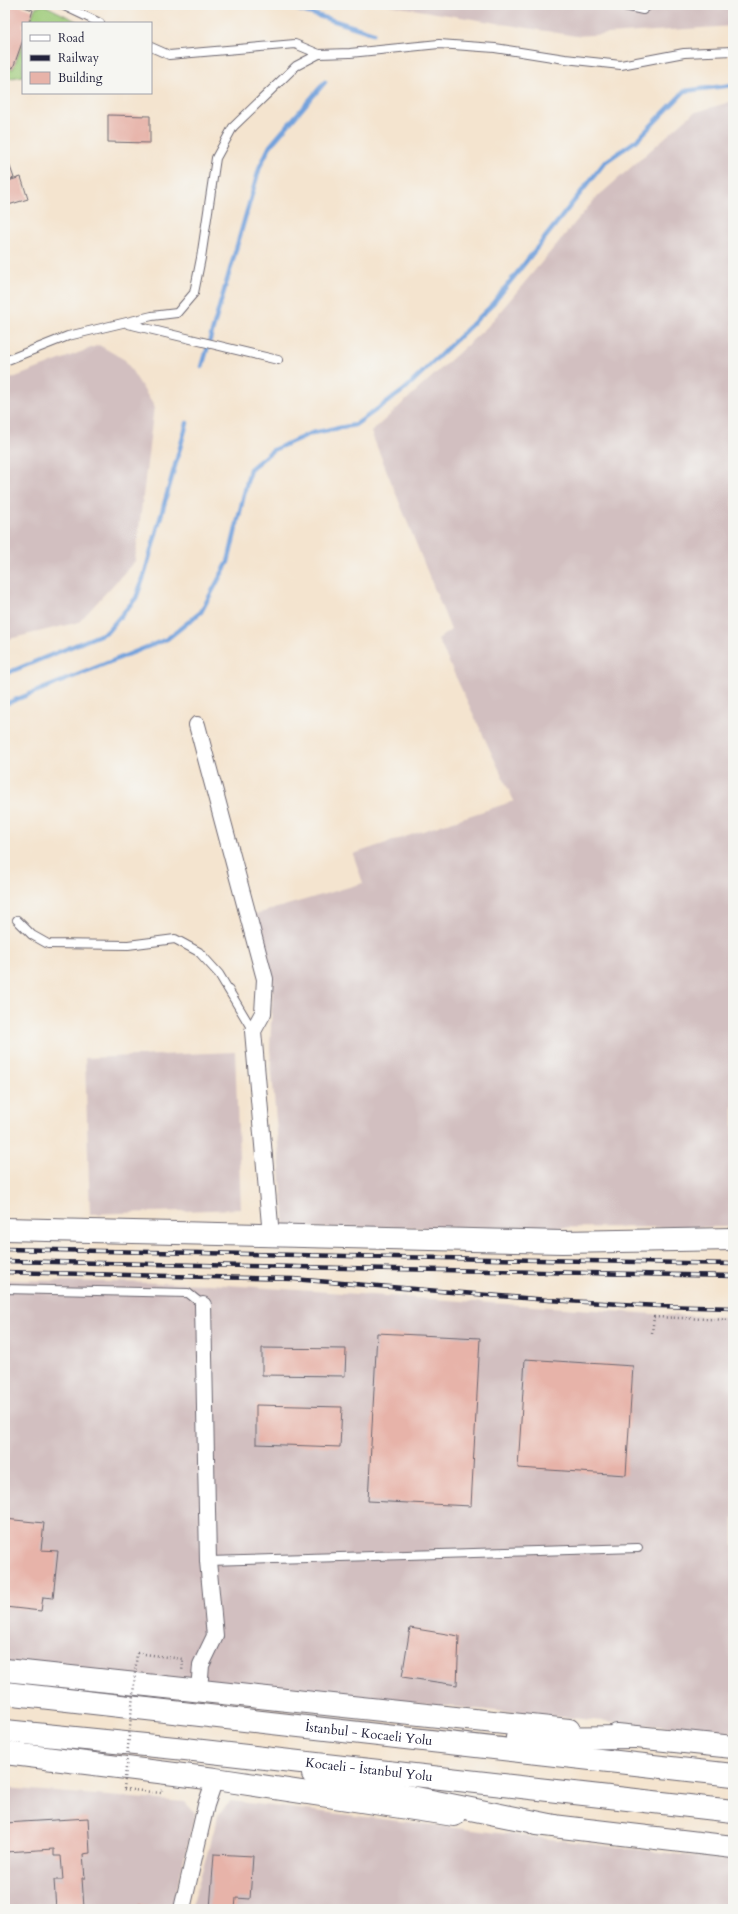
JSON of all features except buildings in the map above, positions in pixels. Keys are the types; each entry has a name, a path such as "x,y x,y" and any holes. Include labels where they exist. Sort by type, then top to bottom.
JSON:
{"main road":[{"path":"5,1229 562,1242 733,1239"},
{"path":"5,1670 733,1747"},
{"name":"İstanbul - Kocaeli Yolu","path":"5,1693 733,1775"},
{"name":"Kocaeli - İstanbul Yolu","path":"5,1732 246,1756 733,1812"},
{"path":"423,1739 636,1737"},
{"path":"5,1753 215,1779 457,1816 733,1847"},
{"path":"246,1756 342,1783 555,1826"}],"street":[{"path":"197,724 265,979 263,1013 253,1031 271,1236"},
{"path":"199,1691 201,1665 216,1636 208,1561 203,1305"},
{"path":"182,1909 206,1805 215,1779"}],"lane":[{"path":"62,5 98,22"},
{"path":"620,5 643,10 649,5"},
{"path":"152,47 168,55 295,44 319,54 350,53 439,44 495,48 621,66 684,53 733,51"},
{"path":"5,361 68,336 152,316 177,313 194,293 201,258 216,158 233,127 296,66 319,54"},
{"path":"126,323 278,360"},
{"path":"17,920 32,935 48,944 128,945 175,939 199,952 219,974 253,1031"},
{"path":"5,1289 188,1293 203,1305"},
{"path":"208,1561 638,1548"}],"path":[{"path":"652,1332 654,1317 733,1320"},
{"path":"161,1793 124,1789 137,1653 183,1659"}],"shaded area":[{"path":"388,5 733,5 733,26 576,36"},
{"path":"733,101 733,1227 285,1228 270,1049 273,977 246,917 363,883 353,854 514,801 438,639 451,630 371,432 487,327 595,199 693,113"},
{"path":"99,345 125,360 154,406 135,561 79,622 5,640 5,381"},
{"path":"235,1052 241,1209 90,1214 85,1058"},
{"path":"5,1280 211,1284 668,1315 733,1317 733,1733 5,1665"},
{"path":"5,1788 185,1802 195,1813 172,1909 5,1909"},
{"path":"231,1801 733,1861 733,1909 191,1909 219,1813"}],"green space":[{"path":"44,5 78,22 30,22 35,8"},
{"path":"22,45 22,76 5,79 5,67 13,69"}],"waterway":[{"path":"284,5 373,33"},
{"path":"202,367 260,166 270,146 325,82"},
{"path":"5,704 167,639 201,612 228,562 250,469 273,450 312,433 355,425 404,390 490,307 605,162 637,140 685,91 733,85"},
{"path":"5,674 107,632 136,598 144,576 187,423"}],"railway":[{"path":"5,1249 733,1264"},
{"path":"5,1261 733,1276"},
{"path":"5,1272 293,1279 548,1300 733,1308"}]}
